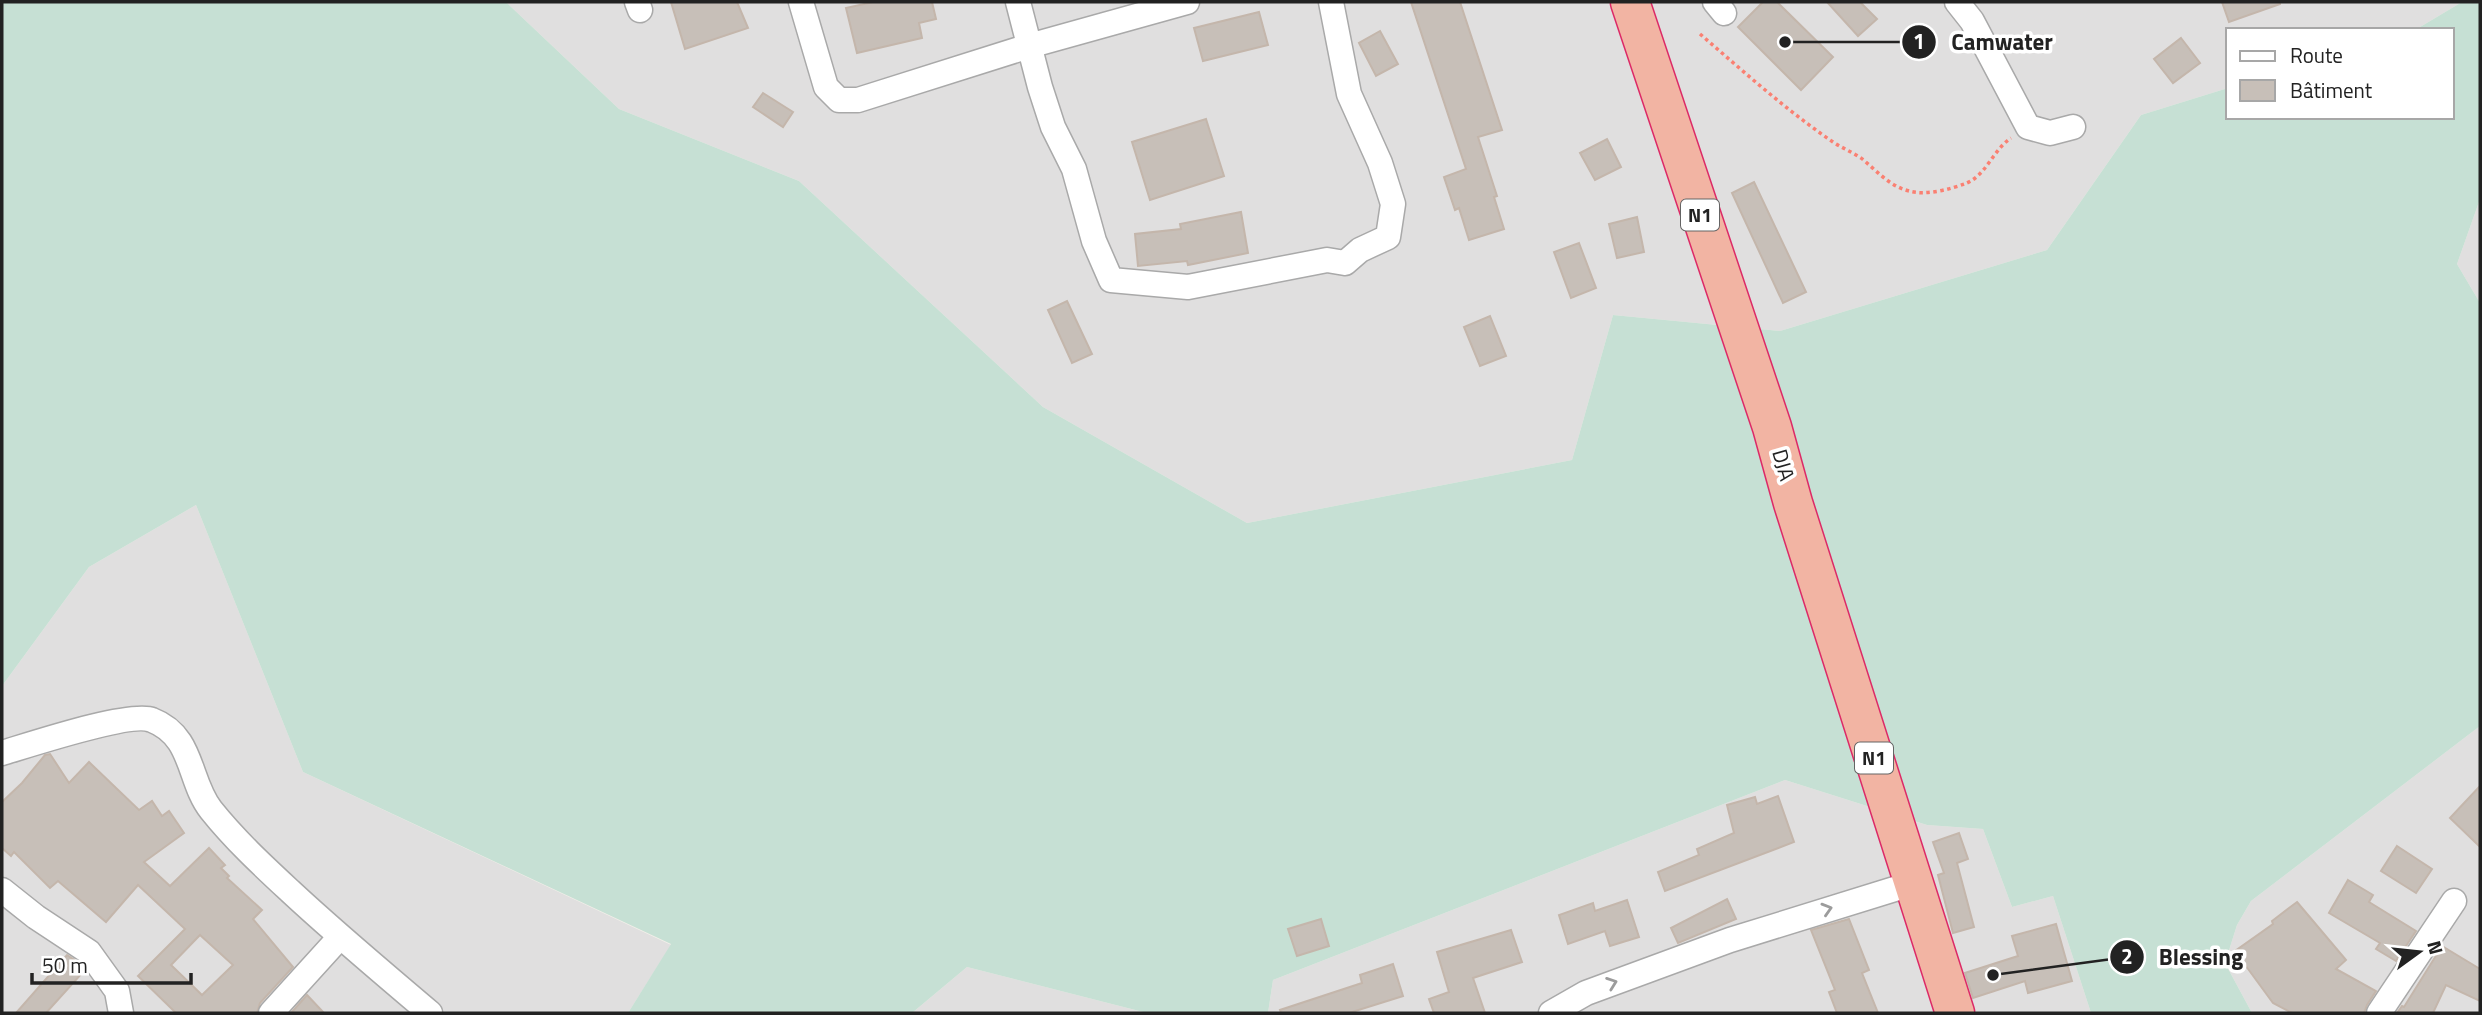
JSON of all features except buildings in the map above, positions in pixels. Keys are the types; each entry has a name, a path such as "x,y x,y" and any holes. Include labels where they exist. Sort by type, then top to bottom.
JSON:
{"highway":[{"name":"DJA","path":"1630,2 1772,427 1793,503 1914,883"},
{"name":"N1","path":"1914,883 1955,1013"}],"street":[{"path":"801,2 826,87 839,100 858,100 1029,46 1186,2"},
{"path":"1018,2 1053,127 1074,169 1094,241 1111,280 1188,287 1327,260 1345,263 1360,250 1388,237 1393,204 1380,163 1349,94 1331,2"},
{"path":"1957,2 1972,21 2028,127 2050,133 2073,127"},
{"path":"2,753 122,720 149,718 167,728 187,752 208,807 256,859 340,937 430,1013"},
{"path":"1552,1013 1586,993 1730,940 1914,883"},
{"path":"2,890 36,917 89,952 117,991 121,1013"},
{"path":"2379,1013 2454,901"},
{"path":"271,1013 340,937"}],"path":[{"path":"1700,34 1777,100 1834,143 1860,158 1892,184 1911,192 1951,188 1969,182 1980,174 2003,144 2028,127"}],"shaded area":[{"path":"506,2 2462,2 2418,28 2226,28 2226,89 2141,115 2047,250 1780,331 1613,315 1572,460 1247,523 1043,407 799,181 619,109"},
{"path":"2480,199 2480,303 2457,264"},
{"path":"196,505 303,772 671,945 628,1013 2,1013 2,686 89,567"},
{"path":"2480,726 2480,1013 2252,1013 2225,963 2237,925 2251,901"},
{"path":"1785,780 1927,825 1983,829 2012,907 2053,896 2091,1013 1268,1013 1273,980"},
{"path":"967,967 1147,1013 912,1013"}],"green space":[{"path":"2,2 506,2 619,109 799,181 1043,407 1247,523 1572,460 1613,315 1780,331 2047,250 2141,115 2226,89 2226,119 2454,119 2454,28 2418,28 2462,2 2480,2 2480,199 2457,264 2480,303 2480,726 2251,901 2237,925 2225,963 2252,1013 2091,1013 2053,896 2012,907 1983,829 1927,825 1785,780 1273,980 1268,1013 1147,1013 967,967 912,1013 628,1013 671,944 303,772 196,505 89,567 2,686"}],"place":[{"name":"Camwater","path":"1785,42"},
{"name":"Blessing","path":"1993,975"}]}
